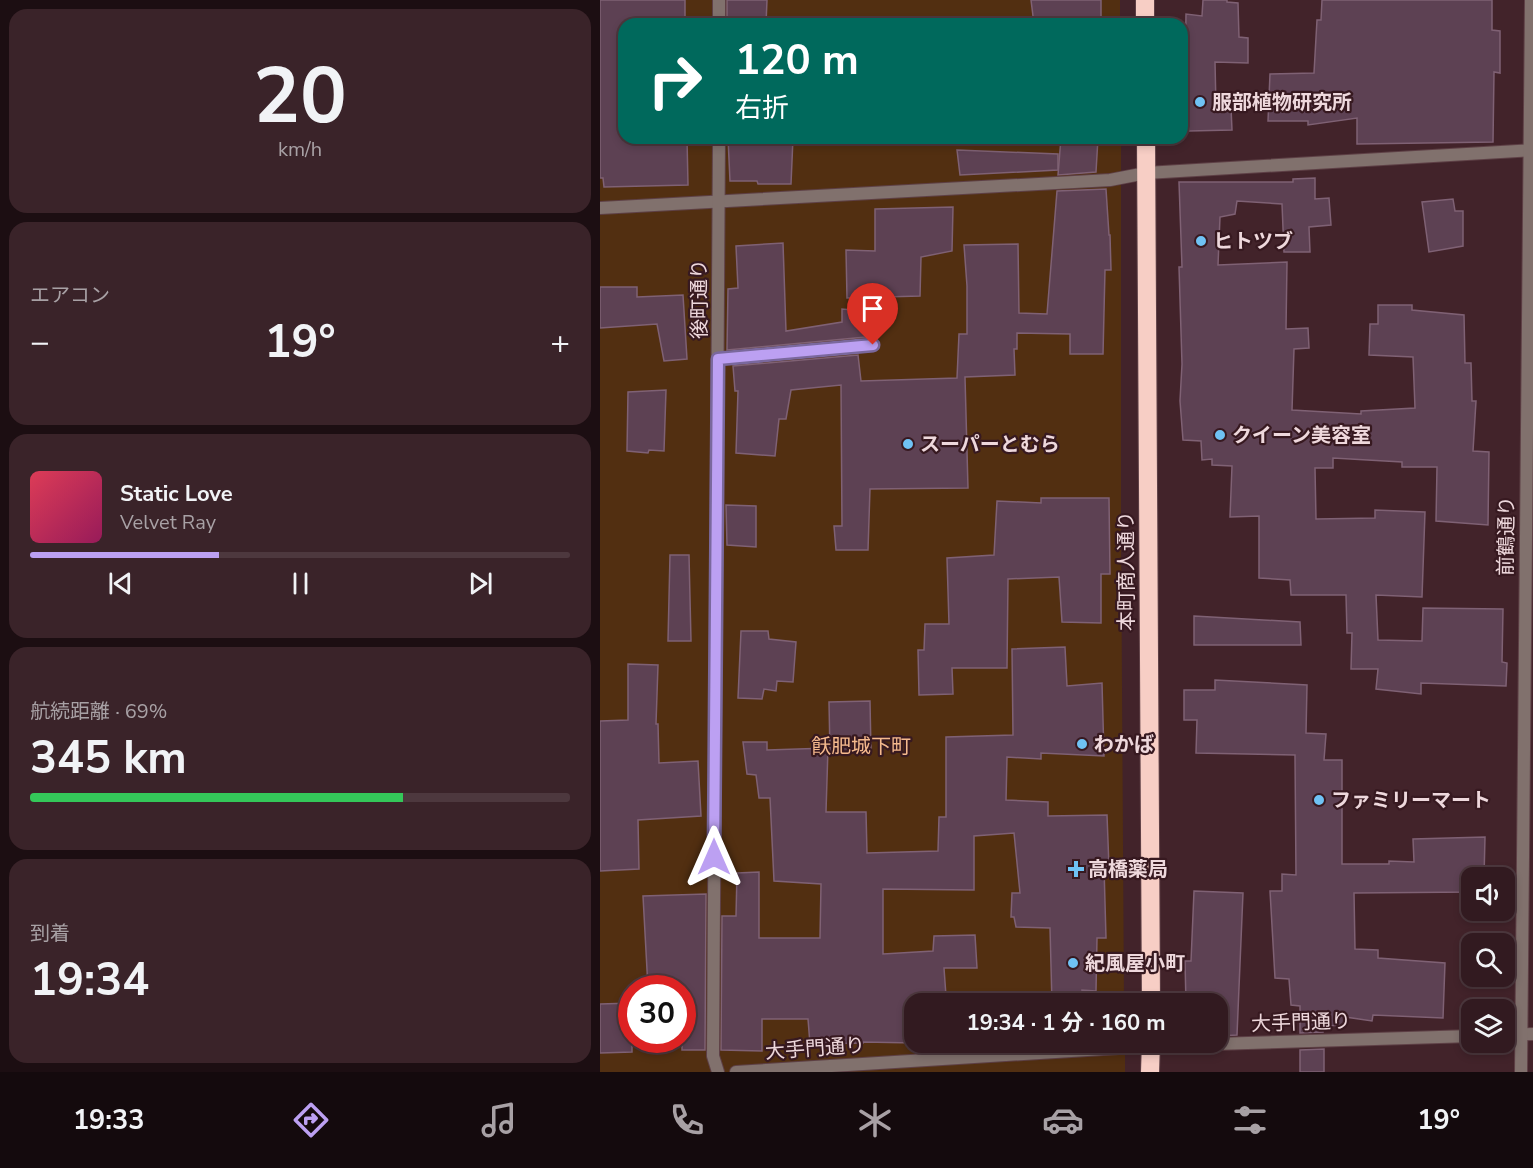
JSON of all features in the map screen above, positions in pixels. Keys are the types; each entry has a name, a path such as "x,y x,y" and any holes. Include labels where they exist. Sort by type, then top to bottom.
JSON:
{"highway":[{"path":"1145,0 1145,18"},
{"name":"本町商人通り","path":"1146,144 1150,993"},
{"path":"1150,1072 1151,1053"}],"street":[{"path":"719,0 719,18"},
{"name":"前鶴通り","path":"1521,1072 1527,1034 1531,0"},
{"name":"後町通り","path":"718,1072 713,1056 713,1044 719,144"},
{"path":"600,208 1110,180 1146,172 1532,150"},
{"path":"718,359 873,345"},
{"name":"大手門通り","path":"1228,1042 1461,1036"},
{"name":"大手門通り","path":"736,1072 1018,1053"}],"green space":[{"name":"飫肥城下町","path":"600,0 1120,0 1120,18 618,18 618,144 1121,144 1124,993 904,993 904,1053 1125,1053 1125,1072 600,1072"}],"building":[{"path":"600,0 685,0 685,18 618,18 618,144 687,144 688,185 604,187 603,178 600,178"},
{"path":"727,0 767,0 766,18 727,18"},
{"path":"1031,0 1101,0 1101,18 1033,18"},
{"path":"1203,0 1227,0 1227,2 1238,3 1239,37 1248,38 1248,63 1215,62 1216,107 1231,108 1232,130 1189,131 1188,18 1186,18 1186,14 1202,16"},
{"path":"1322,0 1492,0 1492,30 1500,31 1500,73 1494,72 1493,142 1357,144 1357,118 1308,125 1308,121 1268,121 1270,74 1314,73 1317,20 1321,20"},
{"path":"728,144 793,144 791,184 730,181"},
{"path":"1061,144 1098,144 1096,172 1058,175"},
{"path":"957,150 1058,154 1058,170 960,175"},
{"path":"1315,178 1315,199 1329,198 1331,225 1309,227 1310,252 1284,252 1282,204 1237,201 1235,214 1220,217 1218,265 1287,262 1286,329 1308,328 1309,348 1294,349 1292,410 1361,414 1361,411 1415,408 1413,357 1369,355 1370,324 1378,324 1378,305 1412,305 1412,310 1464,315 1465,363 1471,363 1472,401 1476,401 1473,451 1489,452 1488,525 1436,521 1437,467 1402,467 1402,462 1333,458 1333,468 1315,468 1316,519 1375,518 1375,510 1425,512 1422,597 1376,595 1378,640 1422,641 1423,608 1503,609 1502,662 1507,663 1506,686 1421,683 1421,694 1376,689 1378,669 1351,669 1352,633 1347,633 1346,595 1291,595 1290,580 1259,578 1259,516 1230,517 1232,466 1212,465 1212,459 1202,460 1201,441 1183,440 1180,401 1182,364 1179,267 1182,267 1179,182 1293,182 1293,179"},
{"path":"1106,189 1111,270 1105,270 1103,354 1070,354 1070,334 1017,333 1017,349 1014,349 1015,375 965,377 968,488 870,489 868,550 836,550 834,526 842,526 841,385 791,390 786,419 779,419 775,456 736,453 738,391 735,391 733,366 858,355 861,381 957,378 959,334 967,334 964,245 1018,244 1019,313 1047,314 1057,191"},
{"path":"1453,199 1455,211 1463,211 1463,246 1429,252 1422,202"},
{"path":"953,207 952,251 921,257 920,296 847,298 846,250 875,251 875,209"},
{"path":"783,243 786,331 842,322 842,309 865,311 866,337 727,350 728,289 738,288 736,246"},
{"path":"600,287 637,287 637,297 683,295 687,359 664,361 657,324 600,328"},
{"path":"666,390 664,451 649,450 648,453 627,451 628,392"},
{"path":"1041,498 1109,498 1110,574 1101,574 1101,623 1062,622 1059,577 1008,579 1007,668 952,668 953,694 919,695 918,650 924,650 925,624 949,624 947,558 994,555 997,501 1041,503"},
{"path":"726,505 756,506 756,547 727,545"},
{"path":"670,555 689,555 691,641 668,641"},
{"path":"1194,616 1300,622 1301,645 1194,645"},
{"path":"741,631 768,631 769,639 796,642 793,682 777,681 776,691 764,689 762,699 738,698"},
{"path":"1065,647 1067,686 1102,683 1104,756 1041,753 1041,759 1007,757 1006,800 1048,802 1048,816 1107,815 1109,867 1104,867 1106,938 1097,938 1096,991 1052,993 1050,928 1016,927 1014,917 1011,917 1012,893 1020,893 1014,833 974,836 974,890 883,889 883,954 933,951 934,936 975,935 977,968 944,968 946,993 904,993 904,1043 810,1044 808,1019 762,1019 762,1051 721,1050 722,916 736,916 737,873 759,872 759,938 820,938 821,884 774,881 770,798 759,798 756,775 747,774 743,742 767,742 767,750 828,748 826,812 866,812 867,853 938,851 939,817 946,817 946,737 1013,735 1012,649"},
{"path":"628,664 658,665 656,724 658,724 659,763 698,761 701,816 638,820 639,869 600,871 600,721 628,720"},
{"path":"1215,680 1307,685 1306,733 1326,734 1324,760 1342,760 1342,864 1414,862 1413,839 1485,837 1484,867 1461,867 1461,892 1354,893 1355,949 1378,950 1378,958 1445,963 1443,1018 1373,1015 1372,1021 1345,1017 1346,1025 1323,1026 1323,1032 1300,1033 1300,1006 1291,1005 1289,979 1275,978 1270,891 1282,891 1282,874 1296,875 1295,755 1196,753 1197,720 1184,720 1184,690 1215,690"},
{"path":"870,701 871,752 830,753 829,702"},
{"path":"1194,891 1243,893 1237,1035 1228,1035 1228,993 1186,993 1185,961 1191,961"},
{"path":"706,894 705,1050 696,1050 696,975 647,975 643,896"},
{"path":"618,1003 618,1052 600,1053 600,1004"},
{"path":"1324,1049 1324,1072 1300,1072 1300,1050"}],"place":[{"name":"服部植物研究所","path":"1200,102"},
{"name":"ヒトツブ","path":"1201,241"},
{"name":"クイーン美容室","path":"1220,435"},
{"name":"スーパーとむら","path":"908,444"},
{"name":"わかば","path":"1082,744"},
{"name":"ファミリーマート","path":"1319,800"},
{"name":"高橋薬局","path":"1076,869"},
{"name":"紀風屋小町","path":"1073,963"}],"route":[{"path":"714,857 718,359 873,345"}]}
